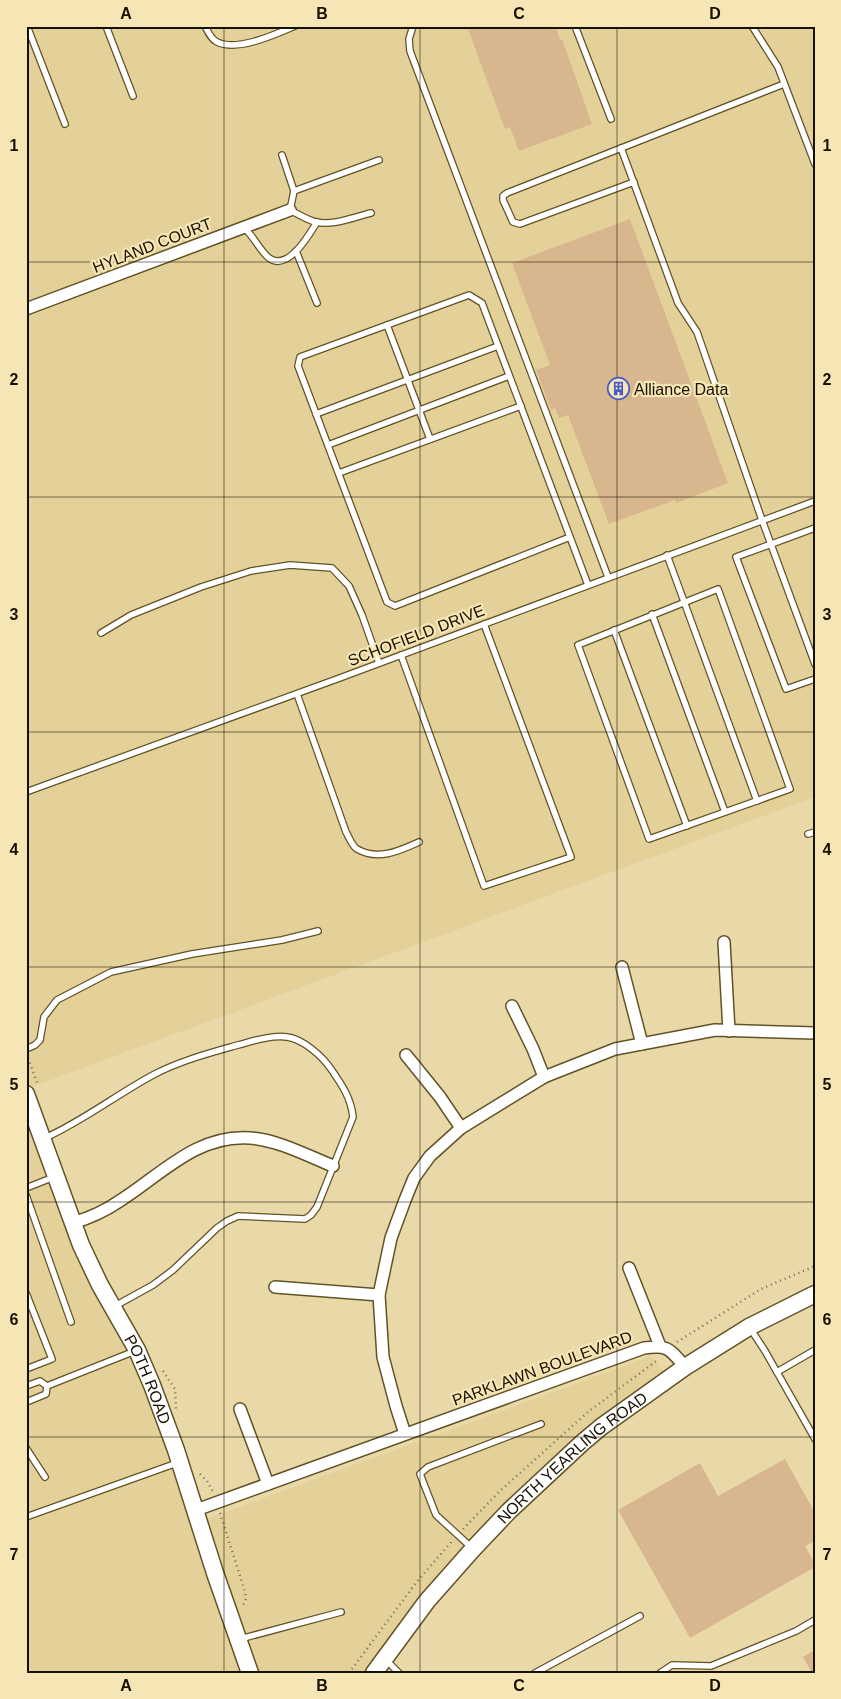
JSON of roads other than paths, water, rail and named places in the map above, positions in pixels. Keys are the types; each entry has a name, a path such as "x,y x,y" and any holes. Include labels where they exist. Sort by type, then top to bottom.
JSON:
{"street":[{"name":"HYLAND COURT","path":"26,309 290,210"},
{"path":"724,942 729,1031"},
{"path":"622,967 642,1044"},
{"path":"512,1006 533,1048 544,1077"},
{"path":"405,1434 383,1357 379,1295 391,1238 414,1178 430,1156 461,1128 544,1077 615,1049 715,1030 815,1033"},
{"path":"406,1055 440,1097 461,1128"},
{"name":"POTH ROAD","path":"26,1094 91,1268 137,1350 180,1462 250,1673"},
{"path":"73,1223 118,1202 174,1162 198,1148 228,1139 268,1140 333,1166"},
{"path":"629,1268 660,1346 675,1355 684,1367"},
{"path":"274,1288 379,1295"},
{"name":"NORTH YEARLING ROAD","path":"374,1673 427,1601 473,1549 509,1511 582,1443 684,1367 749,1327 815,1294"},
{"name":"PARKLAWN BOULEVARD","path":"196,1510 644,1348 660,1346"},
{"path":"240,1409 268,1484"}],"lane":[{"path":"27,26 65,124"},
{"path":"106,26 133,96"},
{"path":"205,26 209,34 217,42 231,44 254,41 295,26"},
{"path":"413,26 408,39 410,51 608,577"},
{"path":"574,26 611,119"},
{"path":"752,26 778,67 815,164"},
{"path":"634,182 516,224 513,222 503,200 507,193 784,84"},
{"path":"621,148 678,303 697,332 770,544 815,664"},
{"path":"282,155 294,191 290,210 317,222 335,222 371,213"},
{"path":"294,191 379,160"},
{"path":"243,228 269,257 275,261 280,261 287,258 303,245 317,222"},
{"path":"296,251 317,303"},
{"path":"570,537 395,606 387,602 298,366 300,357 469,295 482,303 509,376 521,406 588,585"},
{"path":"387,325 430,439"},
{"path":"316,414 498,346"},
{"path":"328,445 509,376"},
{"path":"339,473 521,406"},
{"name":"SCHOFIELD DRIVE","path":"26,792 297,694 815,501"},
{"path":"815,528 736,557 786,689 815,679"},
{"path":"667,555 757,801"},
{"path":"101,633 131,615 201,587 251,571 290,565 332,568 349,586 362,615 379,663"},
{"path":"718,589 790,789 649,839 578,645 652,614 718,589"},
{"path":"652,614 725,812"},
{"path":"400,655 484,886 571,857 484,624"},
{"path":"614,630 687,826"},
{"path":"297,694 346,832 355,848 374,855 388,854 395,853 419,842"},
{"path":"808,834 815,832"},
{"path":"26,1049 35,1045 40,1040 44,1018 57,1000 111,972 192,954 282,940 318,930"},
{"path":"42,1139 88,1116 154,1075 228,1048 275,1036 288,1037 302,1042 327,1062 350,1100 353,1117 317,1207 311,1215 305,1219 238,1216 227,1221 217,1228 173,1270 153,1285 113,1307"},
{"path":"26,1188 56,1177"},
{"path":"26,1195 71,1322"},
{"path":"26,1292 52,1359 26,1368"},
{"path":"749,1327 815,1439"},
{"path":"47,1386 137,1350"},
{"path":"777,1372 815,1350"},
{"path":"26,1386 40,1381 47,1386"},
{"path":"26,1399 29,1401 46,1394 47,1386"},
{"path":"473,1549 436,1515 420,1474 428,1468 541,1424"},
{"path":"26,1448 45,1477"},
{"path":"26,1517 180,1462"},
{"path":"238,1639 341,1612"},
{"path":"535,1673 640,1616"},
{"path":"660,1673 672,1666 711,1666 796,1631 815,1620"},
{"path":"384,1658 399,1673"}],"place":[{"name":"Alliance Data","path":"618,389"}]}
